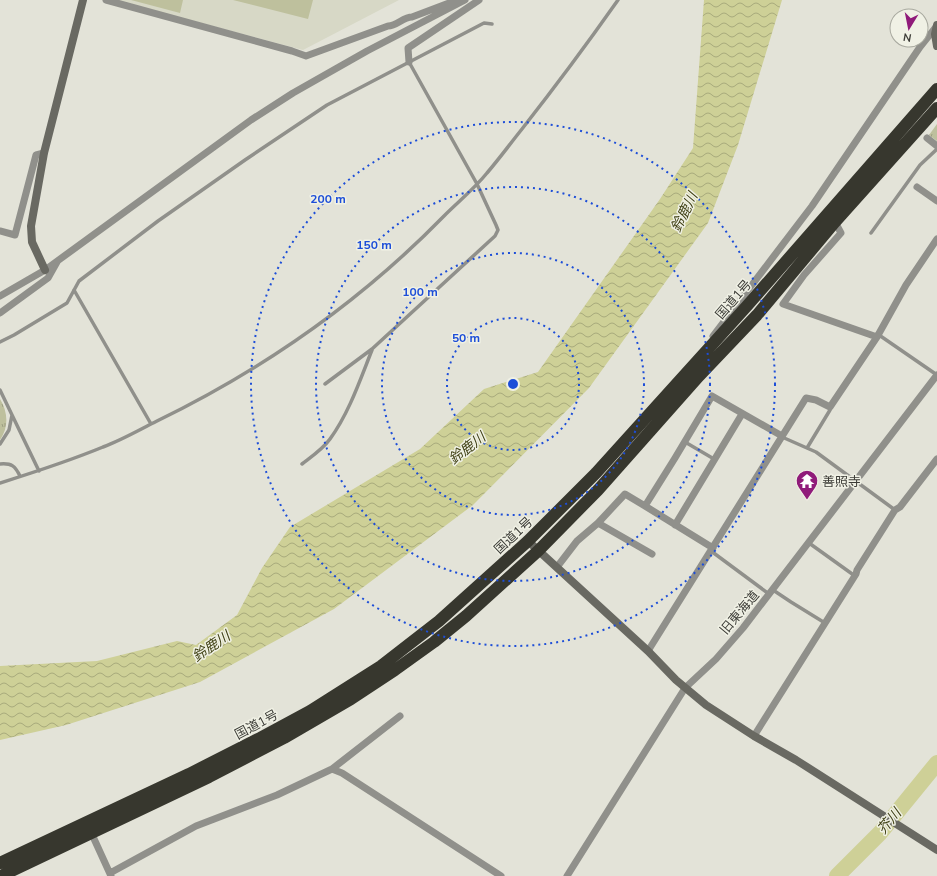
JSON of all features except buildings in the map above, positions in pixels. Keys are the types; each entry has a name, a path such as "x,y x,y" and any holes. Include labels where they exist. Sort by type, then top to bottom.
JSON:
{"highway":[{"name":"国道1号","path":"0,863 90,832 189,774 310,711 381,666 433,625 488,578 528,541 596,473 810,234 937,89"},
{"name":"国道1号","path":"1,876 90,832 210,777 284,738 351,699 434,642 466,616 538,551 598,490 698,376 757,315 835,222 937,108"}],"street":[{"path":"45,270 32,242 31,226 44,153 84,0"},
{"path":"106,0 306,56 391,26 409,17 461,0"},
{"path":"0,296 45,270 250,120 293,93 461,0"},
{"path":"409,62 408,48 479,0"},
{"path":"936,26 935,40 937,46"},
{"path":"683,376 812,206 920,47 936,26"},
{"path":"927,138 937,146"},
{"path":"0,231 15,235 36,155 44,153"},
{"path":"916,187 937,201"},
{"path":"835,222 841,233 804,276 783,304 878,336"},
{"path":"648,651 806,398 816,400 830,407 878,336 906,285 937,239"},
{"path":"0,313 48,278 58,260"},
{"name":"旧東海道","path":"566,876 683,691 716,659 771,592 937,375"},
{"path":"645,506 712,396 782,436"},
{"path":"675,525 742,414"},
{"path":"754,736 895,510 900,507 937,459"},
{"path":"557,568 577,541 598,523 624,494 675,525 712,550"},
{"path":"598,523 652,554"},
{"path":"528,541 648,651 683,691 754,736 796,760 937,850"},
{"path":"90,832 110,875 196,826 278,795 332,769 400,716"},
{"path":"332,769 342,773 501,876"}],"lane":[{"path":"0,483 39,471 104,447 151,424 226,385 270,358 352,300 398,261 486,174 561,79 618,0"},
{"path":"0,342 67,304 79,281 158,221 244,160 328,105 484,23 492,24"},
{"path":"325,384 372,349 494,236 498,230 477,184 409,62"},
{"path":"871,233 920,165 937,149"},
{"path":"74,290 151,424"},
{"path":"878,336 937,375"},
{"path":"302,464 329,440 343,417 372,349"},
{"path":"0,390 39,471"},
{"path":"807,448 830,410 830,407"},
{"path":"0,444 9,430 12,414"},
{"path":"782,436 816,452 895,510"},
{"path":"685,442 714,459"},
{"path":"0,464 8,463 15,466 20,476"},
{"path":"809,543 855,576"},
{"path":"712,550 771,592 791,602 825,623"}],"shaded area":[{"path":"115,0 399,0 303,50"}],"green space":[{"path":"131,0 183,0 180,13"},
{"path":"233,0 313,0 308,19"},
{"path":"937,124 937,141 929,135"},
{"path":"0,399 5,409 6,425 0,440"}],"water":[{"name":"鈴鹿川","path":"704,0 782,0 738,145 708,223 589,388 473,505 334,609 200,682 66,725 0,740 0,666 97,661 177,641 196,645 237,615 262,568 290,527 420,449 484,389 538,372 660,199 693,148"}],"waterway":[{"name":"芥川","path":"837,876 880,833 937,763"}],"place":[{"name":"善照寺","path":"807,500"}]}
